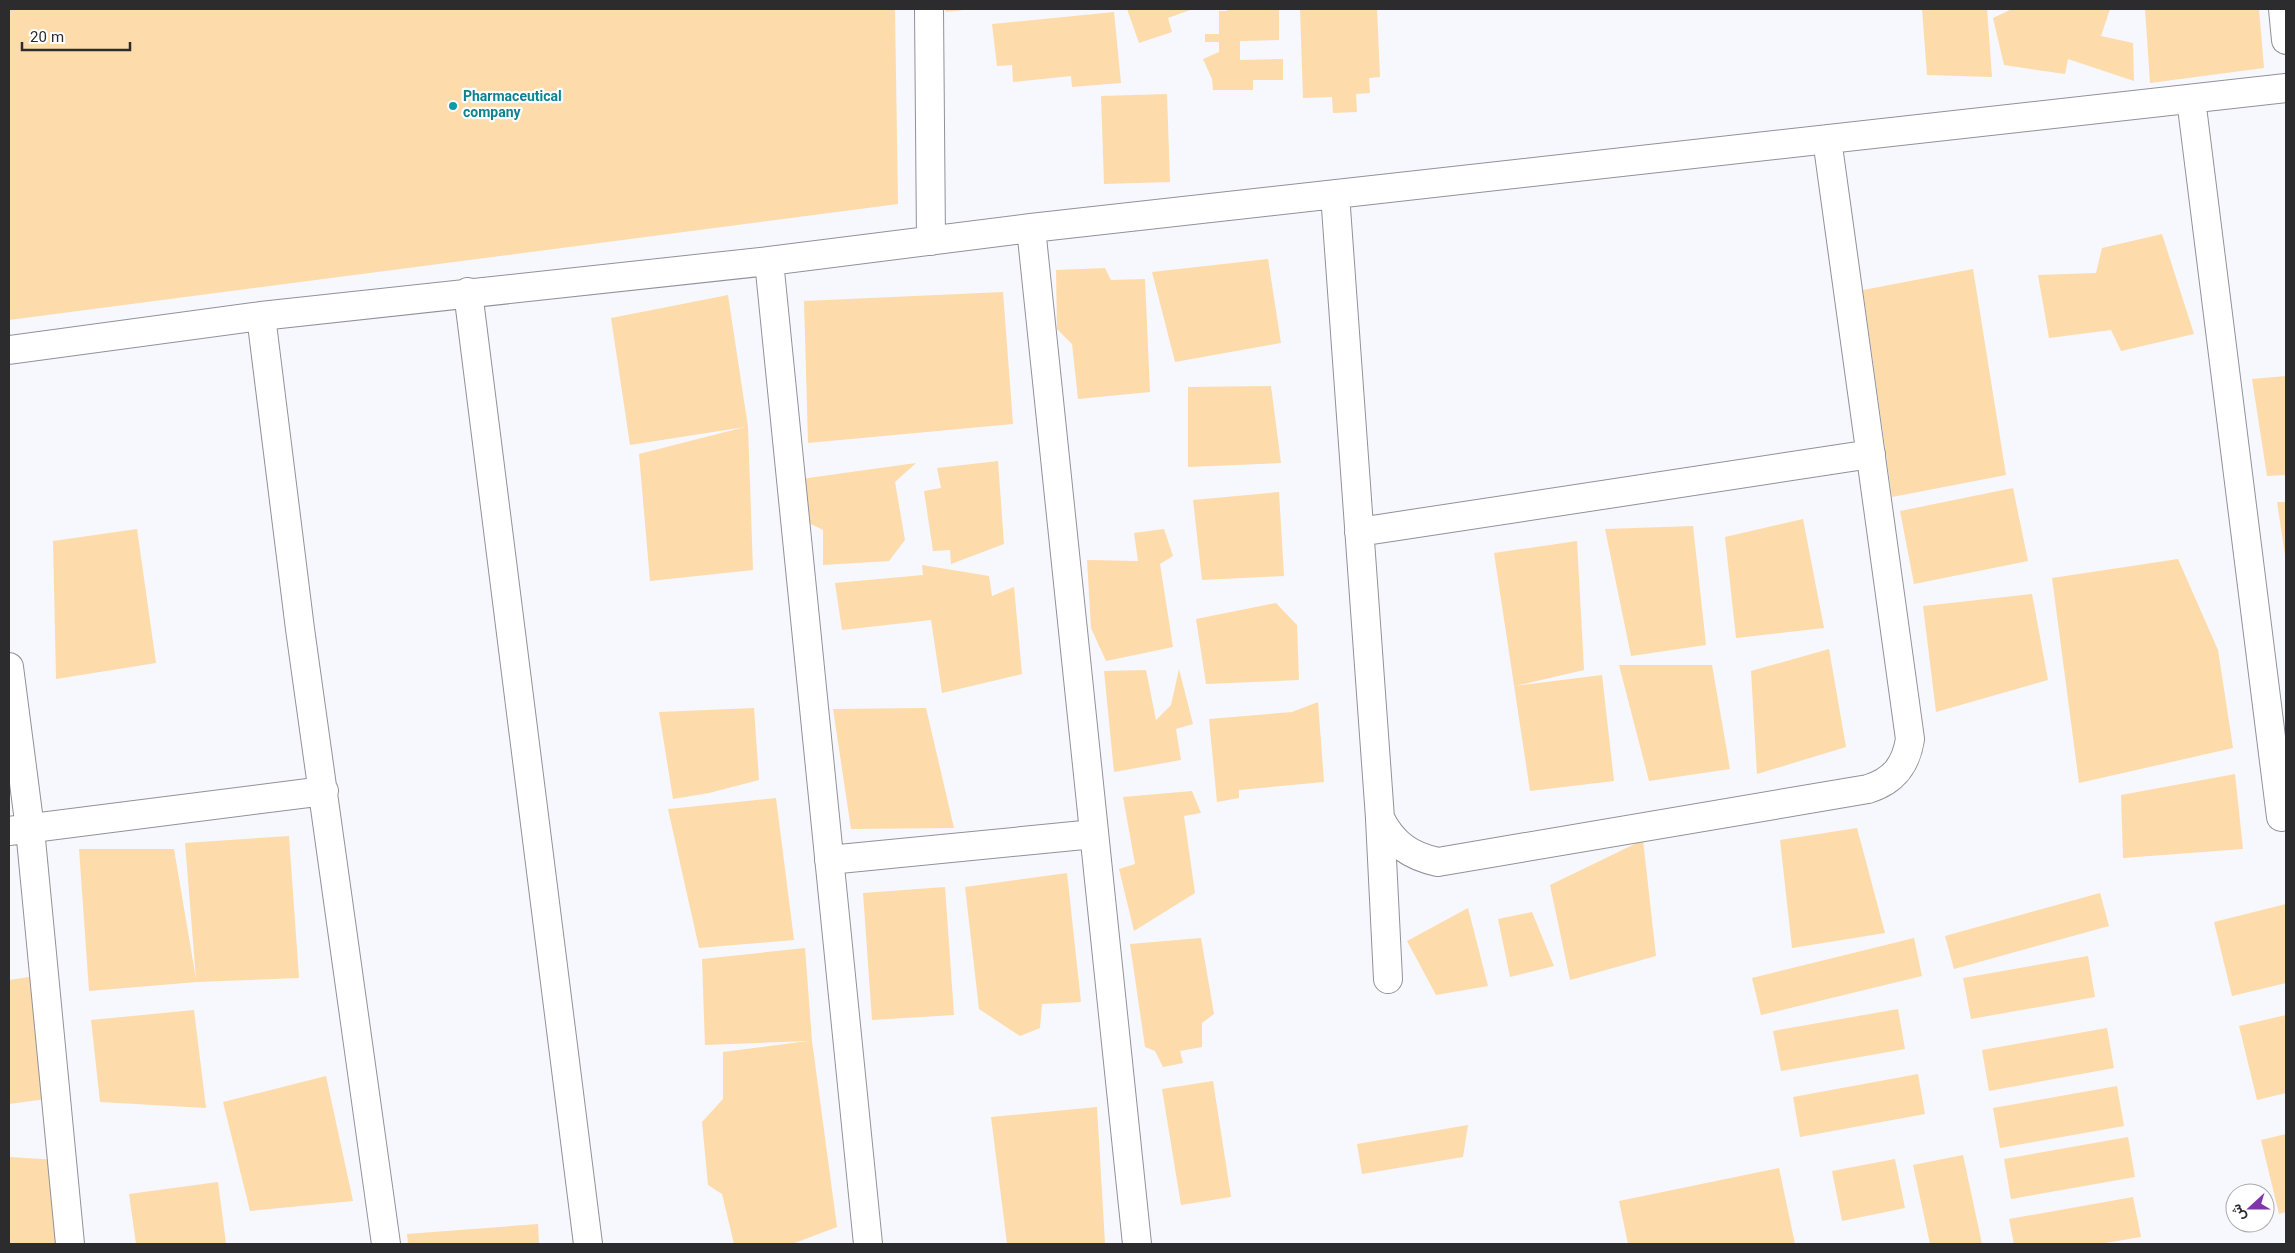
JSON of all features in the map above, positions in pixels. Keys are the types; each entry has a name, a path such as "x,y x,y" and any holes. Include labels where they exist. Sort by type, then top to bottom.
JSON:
{"street":[{"path":"929,9 931,241"},
{"path":"2283,9 2286,40"},
{"path":"9,350 261,316 468,292 769,261 1031,228 2286,88"},
{"path":"2191,99 2281,817"},
{"path":"1380,818 1396,843 1408,852 1424,859 1438,862 1868,789 1890,779 1905,762 1910,739 1827,139"},
{"path":"1335,194 1380,818 1388,979"},
{"path":"1031,228 1137,1244"},
{"path":"769,261 868,1244"},
{"path":"468,292 588,1244"},
{"path":"261,316 300,629 386,1244"},
{"path":"1359,532 1870,454"},
{"path":"9,667 19,830 70,1244"},
{"path":"19,830 324,791"},
{"path":"829,860 1094,834"}],"building":[{"name":"Pharmaceutical company","path":"9,9 895,9 898,204 9,320"},
{"path":"945,9 964,9 964,10 946,12"},
{"path":"1127,9 1193,9 1168,18 1172,32 1139,43"},
{"path":"1227,9 1279,9 1279,40 1240,41 1240,60 1283,59 1283,80 1253,80 1253,90 1213,90 1212,79 1203,59 1219,52 1219,42 1205,42 1205,34 1219,34 1219,11 1227,11"},
{"path":"1300,9 1377,9 1380,77 1369,78 1370,93 1356,94 1357,112 1333,113 1332,97 1303,98"},
{"path":"1922,9 1987,9 1992,77 1927,75"},
{"path":"2012,9 2110,9 2101,36 2133,43 2134,81 2068,59 2065,74 2004,65 1993,18"},
{"path":"2145,9 2259,9 2264,68 2150,83"},
{"path":"1114,12 1121,83 1072,87 1071,76 1013,82 1012,65 997,66 992,24"},
{"path":"1167,94 1170,182 1104,184 1101,96"},
{"path":"2162,234 2194,334 2121,351 2111,330 2049,338 2038,275 2096,273 2102,248"},
{"path":"1268,259 1281,343 1175,362 1152,272"},
{"path":"1105,268 1111,280 1145,279 1150,392 1078,399 1072,344 1057,329 1056,270"},
{"path":"1973,269 2006,475 1892,497 1863,290"},
{"path":"1003,292 1013,424 808,443 804,301"},
{"path":"728,295 748,427 753,570 650,581 639,454 745,427 630,445 611,318"},
{"path":"2286,376 2286,475 2267,476 2252,379"},
{"path":"1271,386 1281,463 1188,467 1188,387"},
{"path":"998,461 1004,544 951,564 950,550 933,551 924,491 941,488 937,468"},
{"path":"916,463 895,482 905,540 889,561 823,565 823,530 807,522 801,479"},
{"path":"2013,488 2028,561 1914,584 1900,511"},
{"path":"1279,492 1284,576 1202,580 1193,500"},
{"path":"2277,502 2286,502 2286,555 2285,555"},
{"path":"1803,519 1824,628 1736,638 1725,537"},
{"path":"1693,526 1706,645 1631,656 1605,529"},
{"path":"137,529 156,663 56,679 53,541"},
{"path":"1164,529 1173,556 1160,564 1173,647 1106,661 1091,628 1087,560 1138,561 1134,533"},
{"path":"1577,541 1584,670 1515,686 1602,675 1614,781 1530,791 1494,553"},
{"path":"2178,559 2218,650 2233,748 2079,783 2052,578"},
{"path":"922,565 989,576 992,596 1014,587 1022,674 942,693 931,620 842,630 835,583 923,575"},
{"path":"2032,594 2048,680 1936,712 1923,606"},
{"path":"1276,603 1297,625 1299,680 1206,684 1196,619"},
{"path":"1829,649 1846,747 1757,774 1751,671"},
{"path":"1619,665 1712,665 1730,769 1649,781"},
{"path":"1179,669 1193,724 1176,729 1181,760 1114,772 1104,671 1146,670 1156,720 1171,705"},
{"path":"1318,702 1324,782 1239,790 1239,798 1217,802 1209,719 1292,712"},
{"path":"754,708 759,780 709,793 673,799 659,712"},
{"path":"926,708 954,828 851,829 833,709"},
{"path":"2235,774 2243,849 2123,858 2121,795"},
{"path":"1192,791 1201,813 1184,816 1195,893 1134,931 1119,869 1135,864 1123,797"},
{"path":"776,798 794,940 699,948 668,809"},
{"path":"1857,828 1885,933 1792,948 1780,840"},
{"path":"289,836 299,978 197,982 89,991 79,849 174,849 196,979 185,843"},
{"path":"1643,840 1656,956 1570,980 1550,885"},
{"path":"1067,873 1081,1002 1042,1004 1040,1028 1020,1036 979,1009 965,887"},
{"path":"945,887 954,1015 872,1020 863,893"},
{"path":"2100,893 2109,926 1954,969 1945,936"},
{"path":"2286,904 2286,983 2232,996 2214,922"},
{"path":"1468,908 1488,986 1436,995 1407,941"},
{"path":"1532,912 1554,966 1510,977 1498,919"},
{"path":"1201,938 1214,1014 1202,1023 1202,1047 1180,1051 1183,1063 1163,1067 1155,1051 1145,1047 1130,944"},
{"path":"1914,938 1922,976 1761,1015 1752,978"},
{"path":"805,948 812,1041 837,1227 792,1244 734,1244 722,1194 708,1185 702,1122 723,1099 723,1052 808,1041 705,1045 702,959"},
{"path":"2088,956 2095,997 1971,1019 1963,978"},
{"path":"36,976 54,1098 9,1104 9,980"},
{"path":"1898,1009 1905,1049 1781,1071 1773,1031"},
{"path":"194,1010 206,1108 100,1102 91,1020"},
{"path":"2286,1015 2286,1093 2257,1100 2239,1026"},
{"path":"2107,1028 2114,1068 1989,1091 1982,1050"},
{"path":"1918,1074 1925,1114 1800,1137 1793,1097"},
{"path":"326,1076 353,1201 250,1211 223,1102"},
{"path":"1213,1081 1231,1197 1181,1205 1162,1089"},
{"path":"2117,1086 2124,1126 2000,1148 1993,1108"},
{"path":"1097,1107 1105,1244 1007,1244 991,1117"},
{"path":"1468,1125 1463,1157 1362,1174 1357,1144"},
{"path":"2286,1134 2286,1212 2279,1214 2275,1198 2275,1183 2271,1183 2261,1140"},
{"path":"2128,1137 2135,1177 2011,1199 2004,1159"},
{"path":"1963,1155 1982,1244 1930,1244 1913,1165"},
{"path":"9,1157 59,1160 64,1244 9,1244"},
{"path":"1895,1159 1905,1208 1842,1221 1832,1171"},
{"path":"1779,1168 1795,1244 1628,1244 1619,1201"},
{"path":"218,1182 226,1244 136,1244 129,1194"},
{"path":"2133,1197 2141,1237 2099,1244 2014,1244 2009,1219"},
{"path":"538,1224 539,1244 408,1244 407,1234"}],"place":[{"name":"Pharmaceutical company","path":"453,106"}]}
